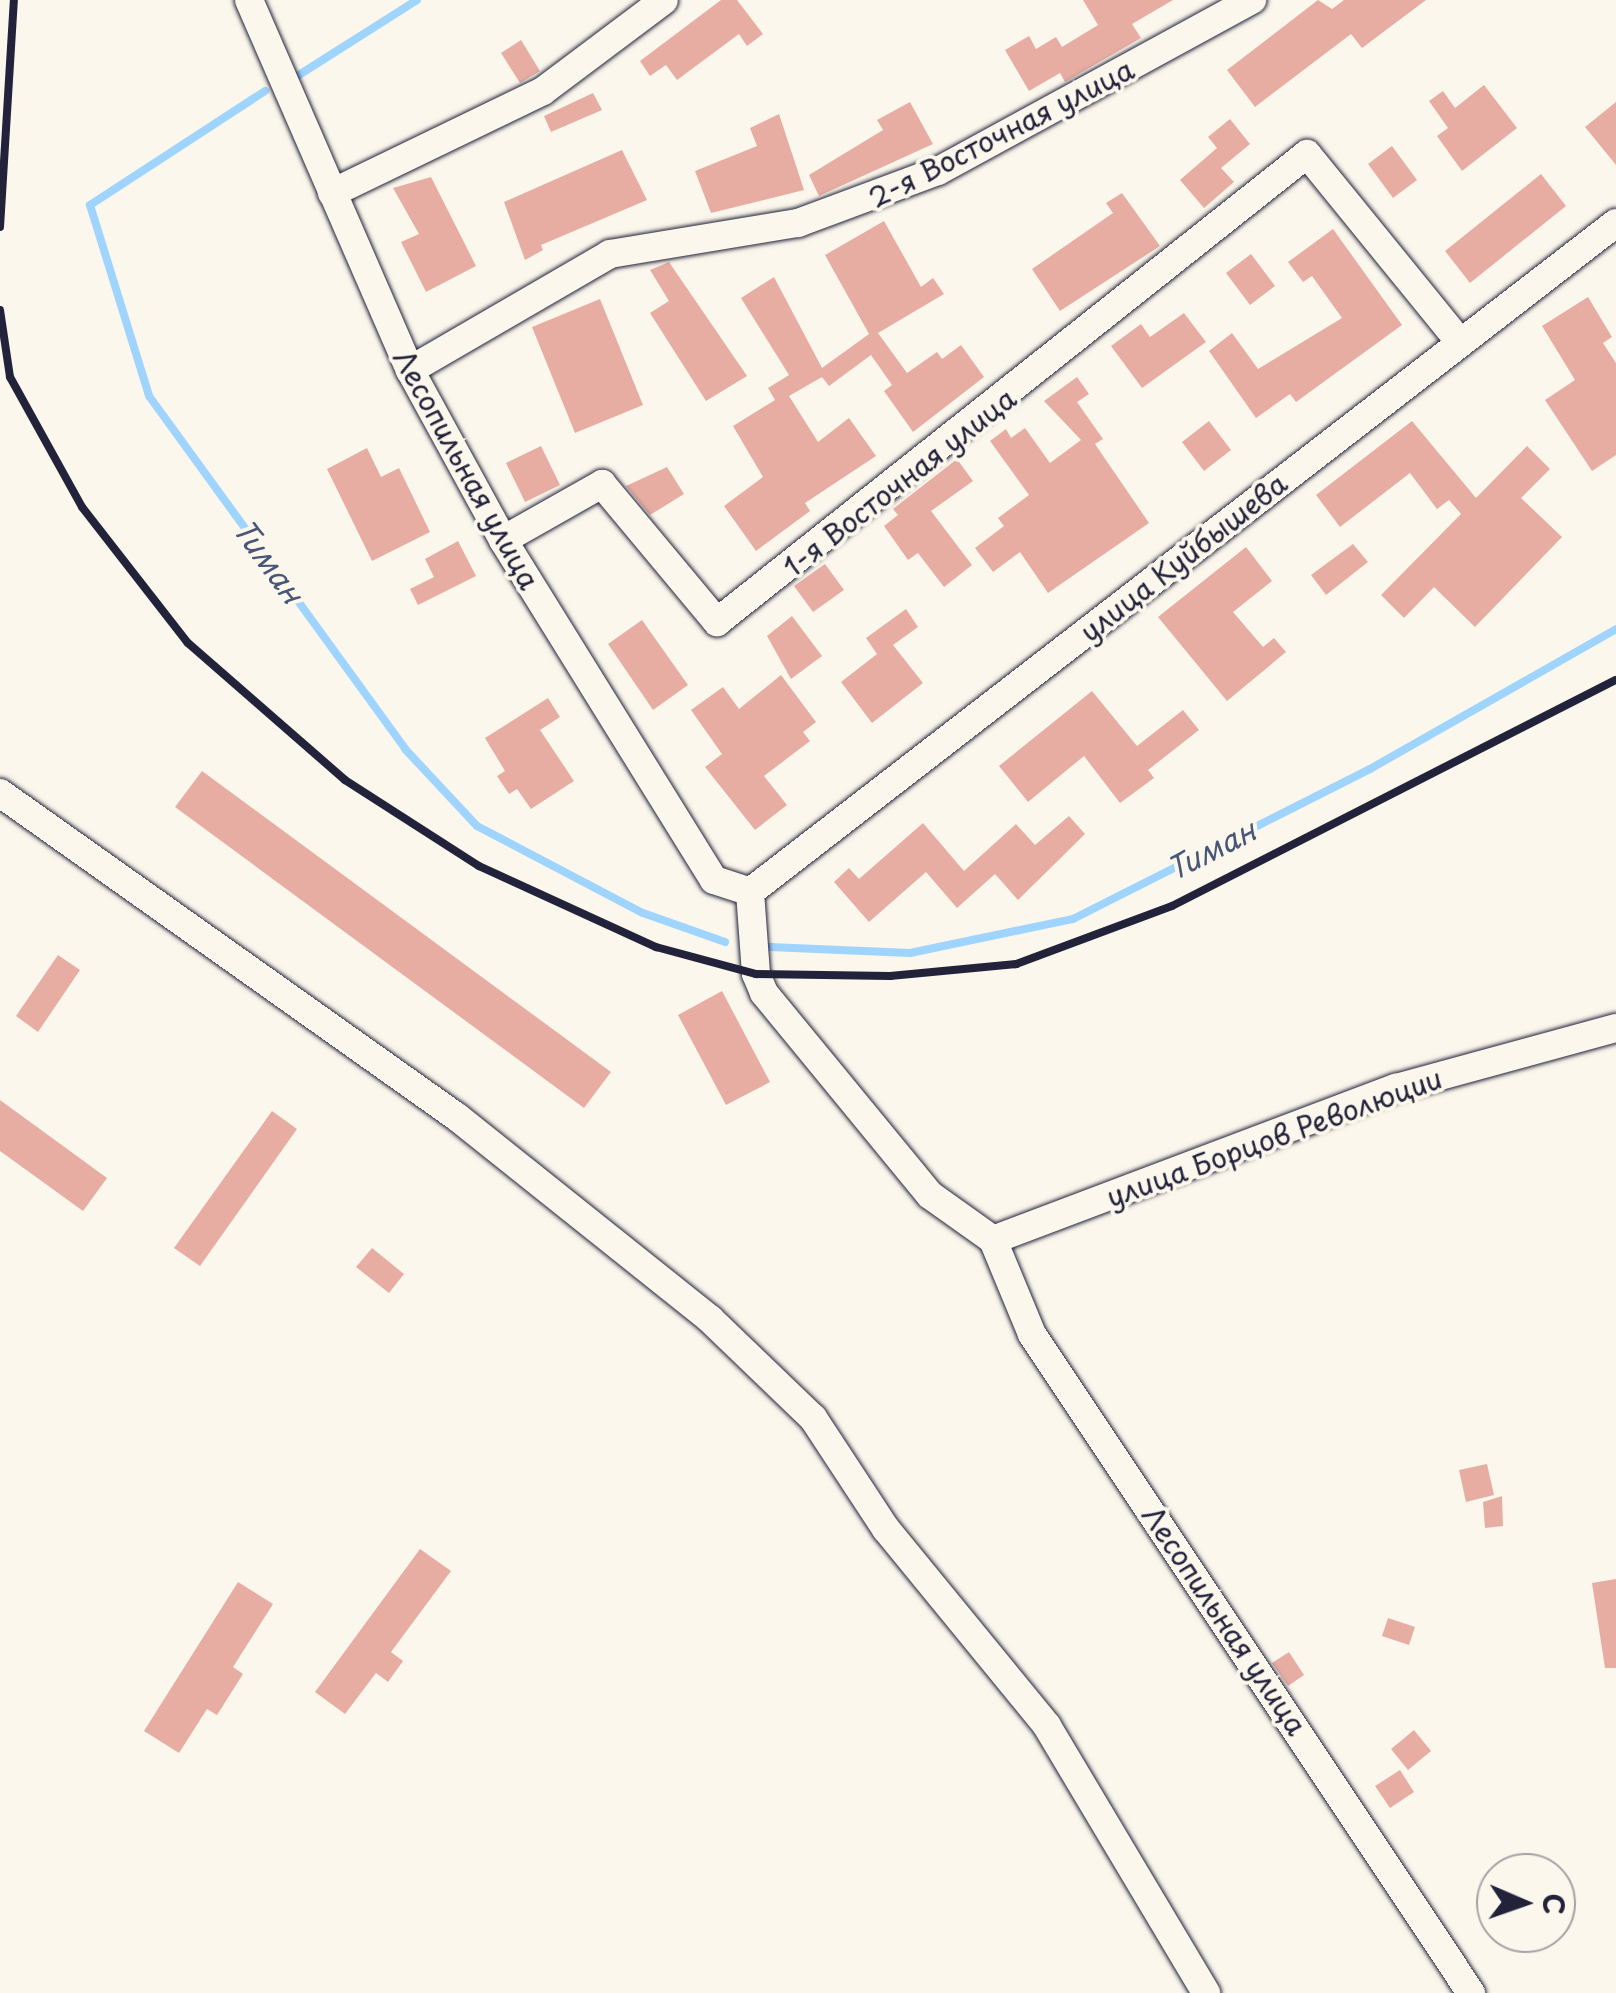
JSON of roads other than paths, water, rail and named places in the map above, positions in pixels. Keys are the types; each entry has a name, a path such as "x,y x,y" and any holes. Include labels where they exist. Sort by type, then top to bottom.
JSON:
{"street":[{"name":"Лесопильная улица","path":"249,0 410,370 503,540 714,880 750,892"},
{"path":"332,193 542,91 664,0"},
{"name":"2-я Восточная улица","path":"410,370 610,254 798,223 938,171 1252,0"},
{"name":"1-я Восточная улица","path":"503,540 602,484 718,622 1306,154 1460,342"},
{"name":"улица Куйбышева","path":"750,892 1616,222"},
{"path":"0,794 457,1117 710,1319 813,1418 886,1529 1047,1726 1206,1993"},
{"path":"750,892 756,974 764,994 930,1195 993,1240"},
{"name":"улица Борцов Революции","path":"993,1240 1396,1088 1616,1028"},
{"name":"Лесопильная улица","path":"993,1240 1032,1334 1471,1993"}],"waterway":[{"name":"Тиман","path":"291,80 417,0"},
{"name":"Тиман","path":"265,91 90,205 149,396 405,749 477,826 643,913 725,942"},
{"name":"Тиман","path":"770,947 910,953 1073,919 1370,769 1616,629"}],"railway":[{"path":"0,227 14,0"},
{"path":"0,310 10,377 82,507 188,643 345,780 479,866 656,947 756,974 890,976 1016,964 1172,906 1616,680"}]}
